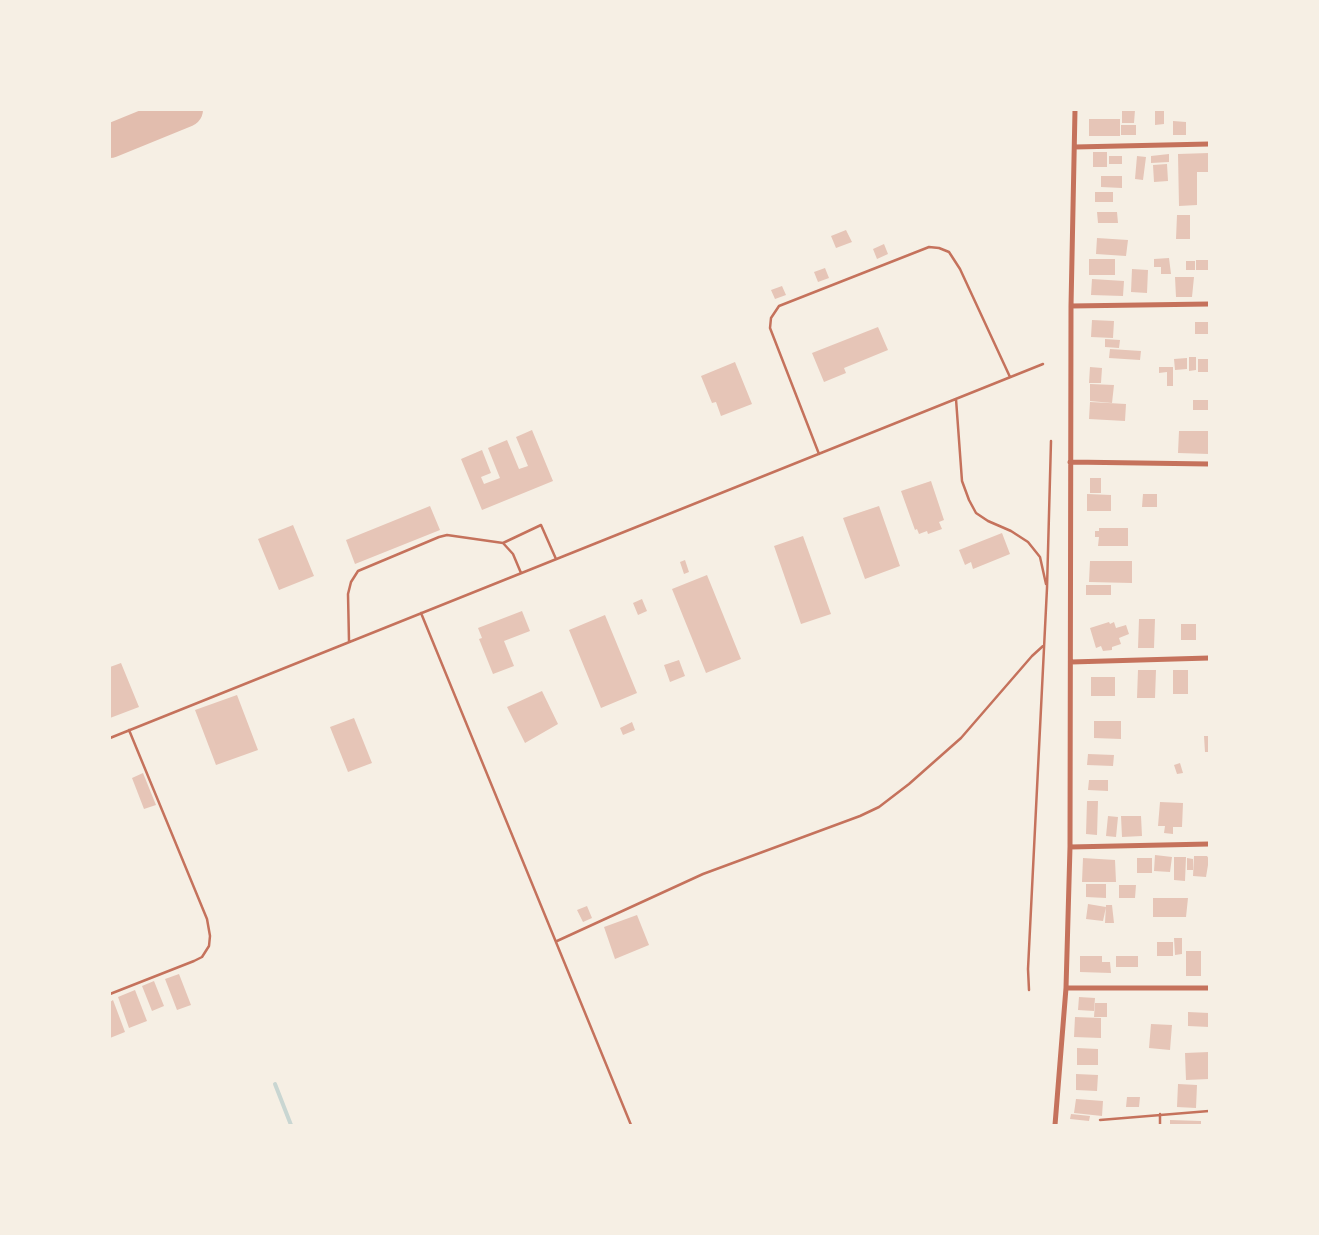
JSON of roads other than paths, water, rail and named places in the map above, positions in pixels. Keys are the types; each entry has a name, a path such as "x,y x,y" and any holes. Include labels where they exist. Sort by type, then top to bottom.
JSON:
{"street":[{"path":"1055,1125 1066,988 1070,847 1071,306 1075,110"},
{"path":"1075,147 1209,144"},
{"path":"1071,306 1209,304"},
{"path":"1070,462 1209,464"},
{"path":"1071,662 1209,658"},
{"path":"1070,847 1209,844"},
{"path":"1066,988 1209,988"}],"lane":[{"path":"819,454 770,328 771,318 778,306 929,247 939,248 949,252 960,269 1010,377"},
{"path":"110,738 1043,364"},
{"path":"956,399 962,481 969,500 976,513 1028,542 1040,557 1047,588"},
{"path":"1030,990 1028,968 1047,588 1051,441"},
{"path":"349,642 348,594 351,582 358,570 438,537 447,535 503,543 541,525 556,559"},
{"path":"503,543 513,554 521,573"},
{"path":"421,613 631,1125"},
{"path":"557,941 703,874 860,816 879,806 909,784 961,738 1032,656 1043,646"},
{"path":"110,994 194,961 202,956 209,946 210,936 207,919 129,730"},
{"path":"1100,1120 1209,1111"},
{"path":"1160,1114 1160,1125"}],"waterway":[{"path":"275,1084 291,1125"}]}
